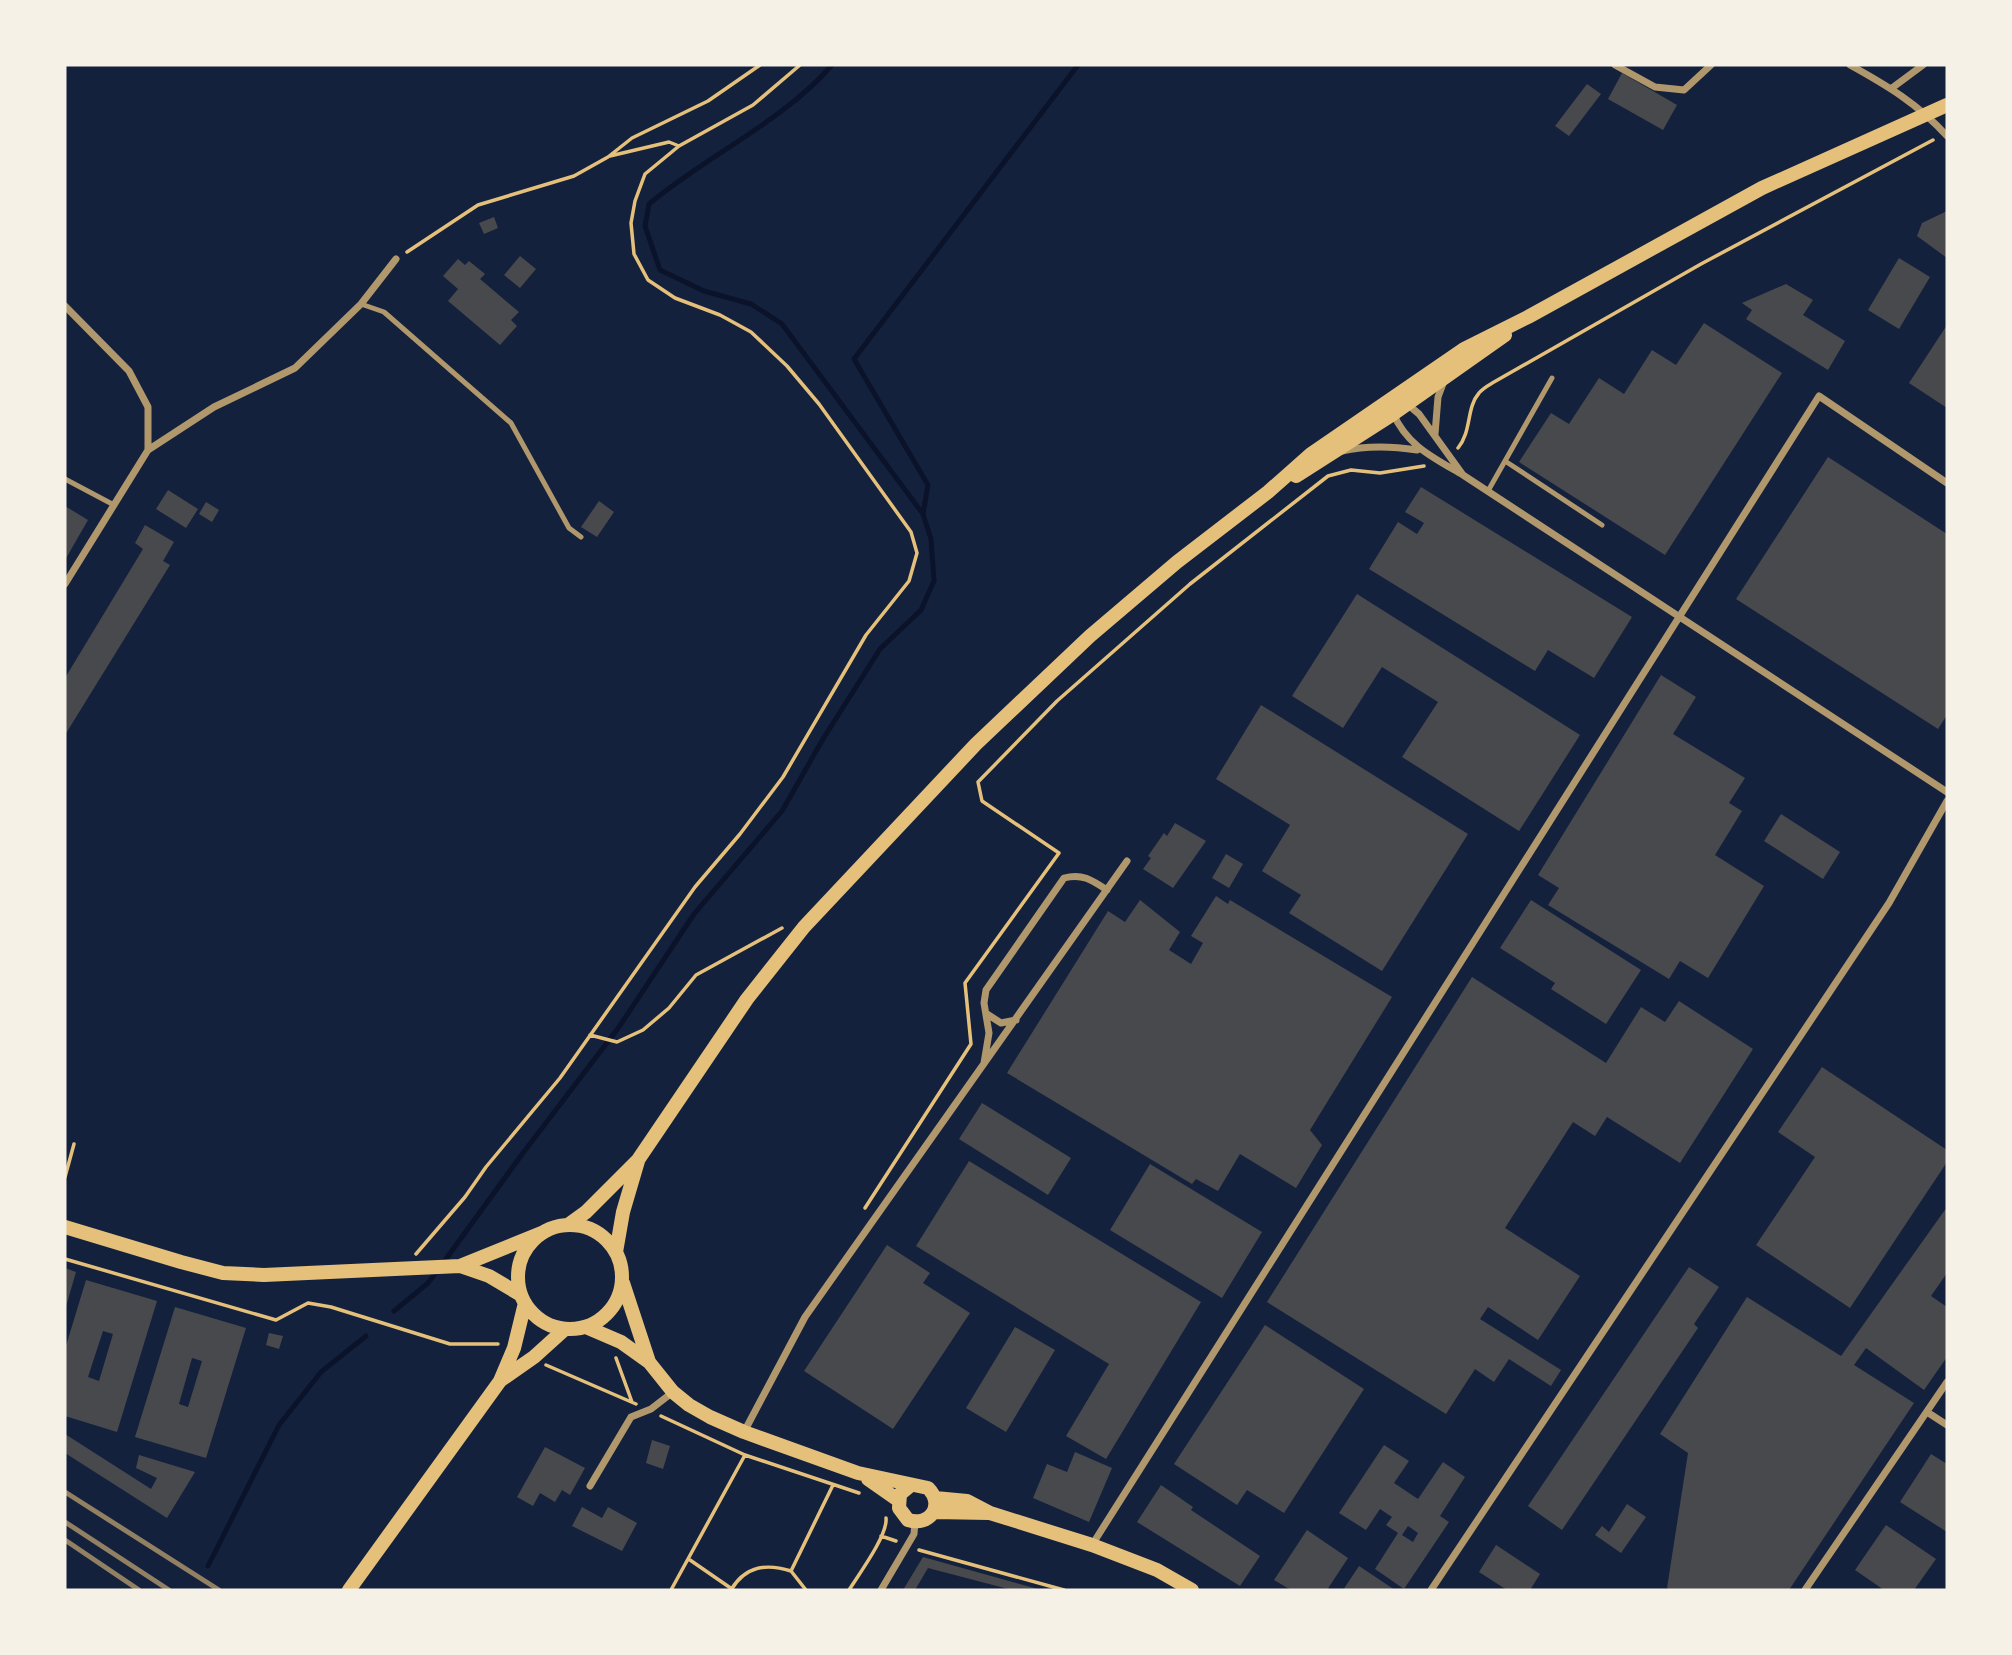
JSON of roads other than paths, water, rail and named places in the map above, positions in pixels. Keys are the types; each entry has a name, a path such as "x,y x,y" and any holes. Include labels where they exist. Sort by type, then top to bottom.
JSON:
{"main road":[{"path":"65,1227 223,1273 264,1275 460,1266 568,1225 586,1212 638,1160 747,999 804,927 976,744 1090,636 1177,562 1268,492 1311,454 1464,349 1528,317 1762,188 1947,105"},
{"path":"1268,492 1335,453 1393,414 1528,317"},
{"path":"616,1252 623,1212 638,1160"},
{"path":"460,1266 489,1276 523,1299 536,1316 549,1325 565,1329 586,1327 607,1315 620,1294 622,1267 616,1252 601,1234 568,1225"},
{"path":"349,1590 500,1381 514,1348 523,1299 518,1277 521,1259 530,1243 544,1232"},
{"path":"622,1283 649,1362"},
{"path":"586,1327 621,1342 649,1362 673,1392 710,1417 858,1473 911,1485 923,1485 928,1488 935,1505"},
{"path":"500,1381 534,1357 565,1329"},
{"path":"858,1473 898,1500"},
{"path":"911,1485 900,1494 898,1500 902,1515 915,1522 926,1520 935,1505"},
{"path":"935,1505 967,1501 990,1513 1092,1545 1157,1570 1192,1590"}],"street":[{"path":"1615,65 1656,87 1684,90 1711,65"},
{"path":"1850,65 1892,88 1927,113 1946,135"},
{"path":"1892,88 1923,65"},
{"path":"65,584 148,450 214,407 295,368 360,304 396,259"},
{"path":"65,306 129,371 148,407 148,450"},
{"path":"1435,435 1438,397 1447,377"},
{"path":"1092,1545 1819,396 1947,483"},
{"path":"1463,475 1419,414 1407,404 1393,398 1393,414 1399,428 1419,450 1488,491 1947,792"},
{"path":"1335,453 1362,446 1419,450"},
{"path":"1431,1590 1889,903 1947,801"},
{"path":"744,1432 805,1317 1127,861"},
{"path":"983,1068 989,1033 986,990 1064,878 1084,876 1107,890"},
{"path":"986,1013 1001,1023 1016,1020"},
{"path":"1805,1590 1947,1382"},
{"path":"590,1486 631,1417 651,1409 673,1392"},
{"path":"1927,1412 1947,1425"},
{"path":"881,1590 914,1534 915,1522"}],"lane":[{"path":"360,304 384,312 511,423 569,528 582,537"},
{"path":"1488,491 1552,378"},
{"path":"1505,461 1602,525"},
{"path":"65,479 114,505"}],"waterway":[{"path":"443,1263 619,1027 694,914 782,811 823,739 880,649 921,610 934,581 931,539 923,514 782,324 751,304 704,291 660,270 645,226 649,204 791,104 832,65"},
{"path":"923,514 928,485 854,359 1078,65"},
{"path":"394,1311 428,1283 437,1271"},
{"path":"208,1566 279,1425 321,1372 366,1336"}],"railway":[{"path":"65,1492 219,1590"},
{"path":"65,1522 169,1590"},
{"path":"65,1540 139,1590"}]}
